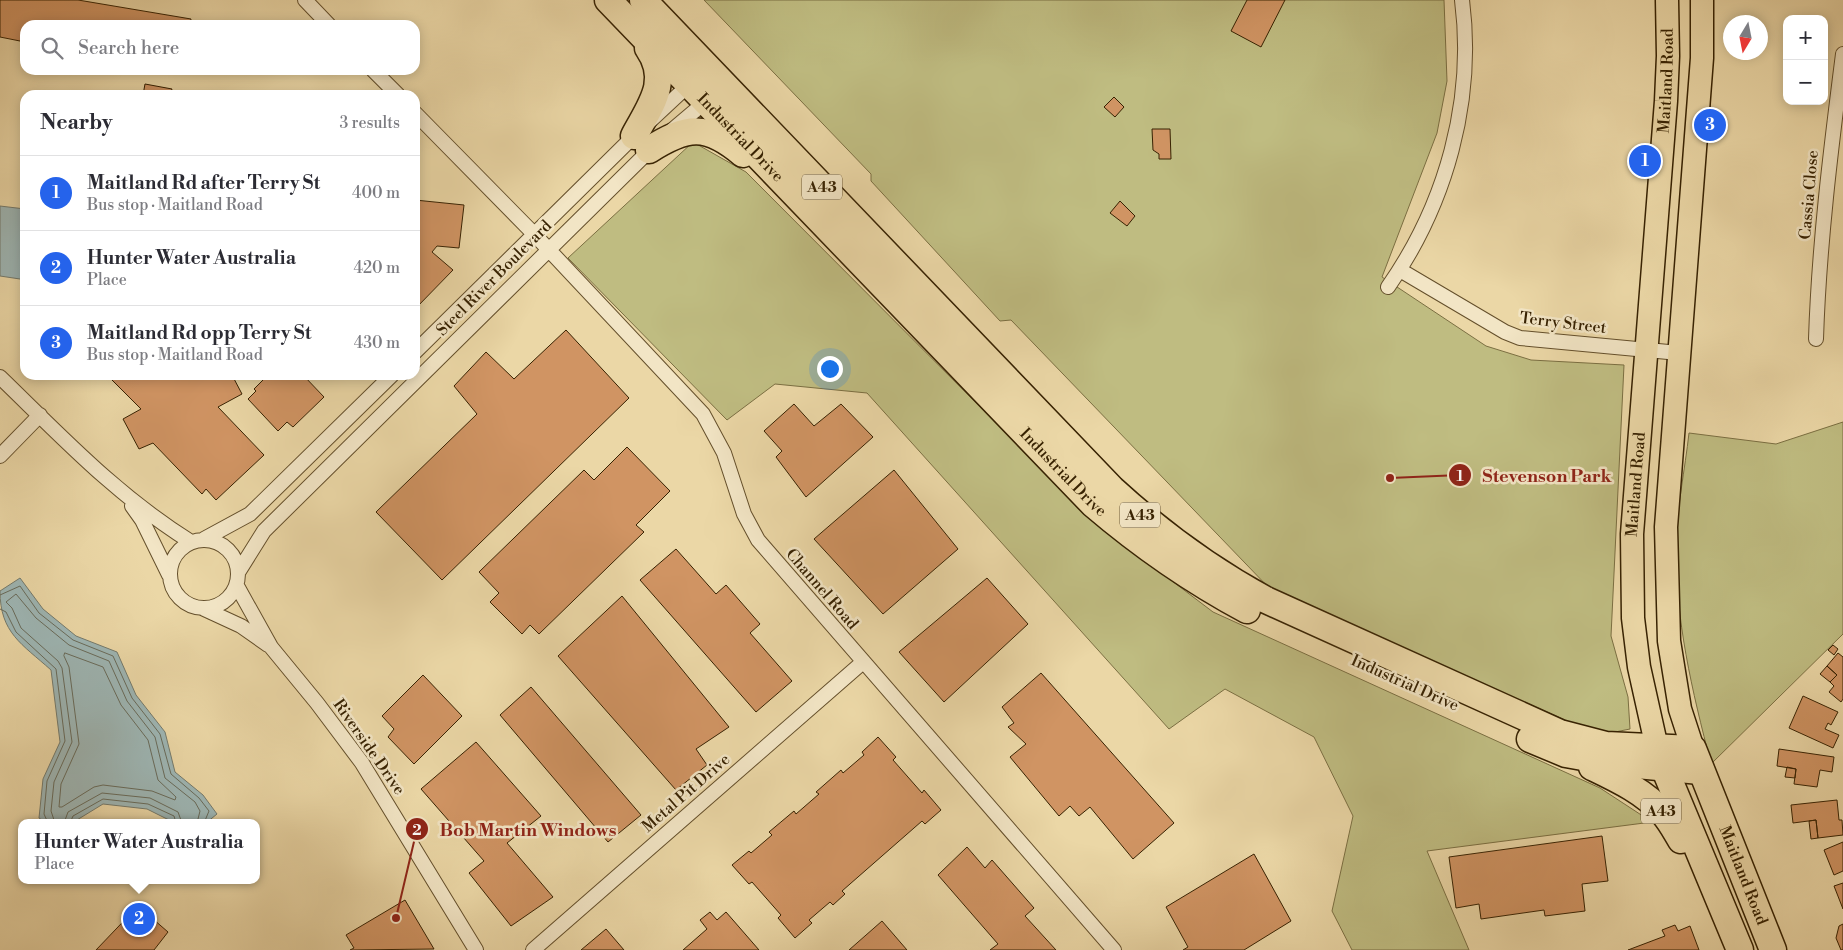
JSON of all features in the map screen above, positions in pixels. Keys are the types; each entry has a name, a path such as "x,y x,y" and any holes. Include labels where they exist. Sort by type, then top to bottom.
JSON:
{"highway":[{"name":"Industrial Drive","path":"608,0 1093,504 1134,539 1177,570 1255,615 1566,754 1616,763 1660,757"},
{"name":"Industrial Drive","path":"643,0 1112,490 1148,522 1186,551 1223,576 1266,600 1560,733 1660,757 1697,760"},
{"path":"636,30 656,58 659,78 642,143"},
{"path":"642,143 692,130 707,134 737,149 809,208"},
{"name":"A43","path":"1566,754 1620,780 1645,797 1664,814 1713,889"},
{"name":"Maitland Road","path":"1660,757 1713,889 1740,950"},
{"name":"Maitland Road","path":"1697,760 1773,950"}],"main road":[{"name":"Maitland Road","path":"1660,757 1639,667 1633,618 1632,534 1666,101 1667,0"},
{"name":"Maitland Road","path":"1697,760 1680,709 1669,641 1666,527 1702,58 1702,0"}],"street":[{"path":"305,0 324,20"},
{"path":"1388,286 1400,270 1424,229 1441,188 1453,146 1462,103 1464,60 1462,0"},
{"name":"Cassia Close","path":"1816,339 1817,299 1834,119 1843,54"},
{"path":"378,75 393,90"},
{"name":"Steel River Boulevard","path":"420,347 534,234 642,143 716,77"},
{"name":"Steel River Boulevard","path":"420,376 548,249 642,143 716,77"},
{"name":"Channel Road","path":"420,117 534,234 703,414 724,453 748,525 769,554 975,788 1114,950"},
{"name":"Terry Street","path":"1400,270 1505,332 1520,338 1679,353"},
{"path":"0,377 126,498 142,520 169,575 172,588 180,599 191,606 202,608 217,606 228,598 237,586 239,571 235,558 228,549 217,542 197,541 126,498"},
{"path":"169,575 172,561 179,549 250,514 387,380"},
{"name":"Steel River Boulevard","path":"239,571 264,531 416,380"},
{"path":"0,456 40,415"},
{"name":"Riverside Drive","path":"237,586 271,647 317,703 362,763 476,950"},
{"name":"Riverside Drive","path":"202,608 241,626 271,647"},
{"name":"Metal Pit Drive","path":"533,950 863,662"}],"shaded area":[{"path":"704,0 1444,0 1447,81 1437,133 1382,277 1486,346 1531,360 1624,365 1611,636 1628,697 1630,729 1610,733 1574,724 1271,590 1011,320 1000,321 871,181 871,174"},
{"path":"693,142 746,172 1097,524 1213,612 1600,788 1652,822 1427,851 1469,950 1352,950 1332,911 1353,816 1314,737 1225,689 1169,729 867,393 775,384 727,420 568,258"},
{"path":"1843,422 1843,634 1711,764 1686,655 1676,572 1678,516 1689,433 1776,444"}],"water":[{"path":"0,206 20,208 20,279 0,276"},
{"path":"20,578 43,609 76,636 117,652 136,695 165,732 175,772 203,795 217,814 211,819 167,819 147,809 103,804 79,819 39,818 43,779 60,742 51,670 22,645 8,628 1,605 0,591"}],"building":[{"path":"0,0 78,0 191,19 20,20 20,41 0,37"},
{"path":"1247,0 1285,0 1261,47 1231,31"},
{"path":"145,84 172,89 172,90 144,90"},
{"path":"1114,97 1124,107 1115,117 1104,107"},
{"path":"1152,129 1170,129 1171,159 1159,159 1159,154 1153,150"},
{"path":"420,201 464,205 459,248 437,246 432,252 453,270 420,304"},
{"path":"1120,201 1135,216 1127,226 1110,213"},
{"path":"566,330 629,398 442,580 376,512 477,414 454,386 486,352 514,379"},
{"path":"112,380 235,380 242,394 218,407 264,455 216,500 206,489 202,494 153,443 139,449 123,419 141,409"},
{"path":"263,380 308,380 324,397 293,427 287,422 278,431 248,399 256,391 254,389"},
{"path":"794,404 814,426 841,404 873,437 806,497 776,457 782,451 764,431"},
{"path":"627,447 670,491 636,525 644,532 539,634 530,625 522,634 490,602 499,593 479,572 584,470 594,480"},
{"path":"894,470 958,549 883,614 814,539"},
{"path":"676,549 716,594 726,585 760,624 750,633 792,681 756,712 640,580"},
{"path":"987,578 1028,624 944,702 899,652"},
{"path":"622,596 729,727 696,749 707,765 676,790 558,656"},
{"path":"1833,645 1838,649 1834,655 1828,650"},
{"path":"1838,653 1843,657 1843,699 1841,702 1829,692 1834,686 1830,682 1837,675 1827,666"},
{"path":"1827,666 1837,675 1830,682 1820,674"},
{"path":"1041,673 1174,823 1133,859 1090,807 1079,816 1070,806 1059,816 1010,757 1026,744 1008,727 1014,723 1002,707"},
{"path":"423,675 462,716 414,764 388,737 394,729 382,716"},
{"path":"531,687 641,815 608,842 500,715"},
{"path":"1803,696 1838,712 1831,725 1828,723 1825,729 1839,735 1833,748 1789,728"},
{"path":"878,737 896,757 893,760 922,793 924,790 941,810 925,824 922,821 842,891 845,894 833,905 830,902 809,920 812,923 795,938 778,918 781,915 752,882 749,884 732,865 749,851 751,853 772,835 769,832 794,811 796,814 819,794 816,792 841,770 843,773 864,755 862,752"},
{"path":"476,742 541,816 507,843 553,897 511,926 469,873 484,861 421,789"},
{"path":"1779,749 1834,757 1832,772 1820,770 1817,787 1794,784 1796,769 1777,766"},
{"path":"1787,767 1796,769 1795,778 1785,777"},
{"path":"1837,800 1839,820 1842,820 1843,835 1818,838 1816,820 1793,823 1791,805"},
{"path":"1816,820 1818,838 1811,839 1809,821"},
{"path":"1602,836 1608,881 1582,884 1585,911 1545,916 1544,910 1481,919 1479,904 1456,908 1449,857"},
{"path":"1843,842 1843,871 1834,875 1824,850"},
{"path":"967,847 985,868 992,860 1034,908 1025,916 1056,950 990,950 998,944 938,875"},
{"path":"1254,854 1291,921 1244,950 1183,950 1188,947 1166,907"},
{"path":"1843,883 1843,909 1834,886"},
{"path":"405,900 434,949 350,950 354,948 346,935"},
{"path":"138,906 168,932 154,950 96,950"},
{"path":"710,912 717,920 726,912 759,950 683,950 707,929 700,920"},
{"path":"882,921 907,950 849,950"},
{"path":"1843,924 1843,950 1841,950 1836,938 1839,926"},
{"path":"1675,925 1678,931 1690,926 1699,950 1628,950 1665,936 1662,930"},
{"path":"606,929 624,950 581,950"}],"place":[{"name":"Maitland Rd opp Terry St","path":"1710,125"},
{"name":"Maitland Rd after Terry St","path":"1645,161"},
{"name":"Stevenson Park","path":"1390,478"},
{"name":"Bob Martin Windows","path":"396,918"},
{"name":"Hunter Water Australia","path":"139,919"}]}
